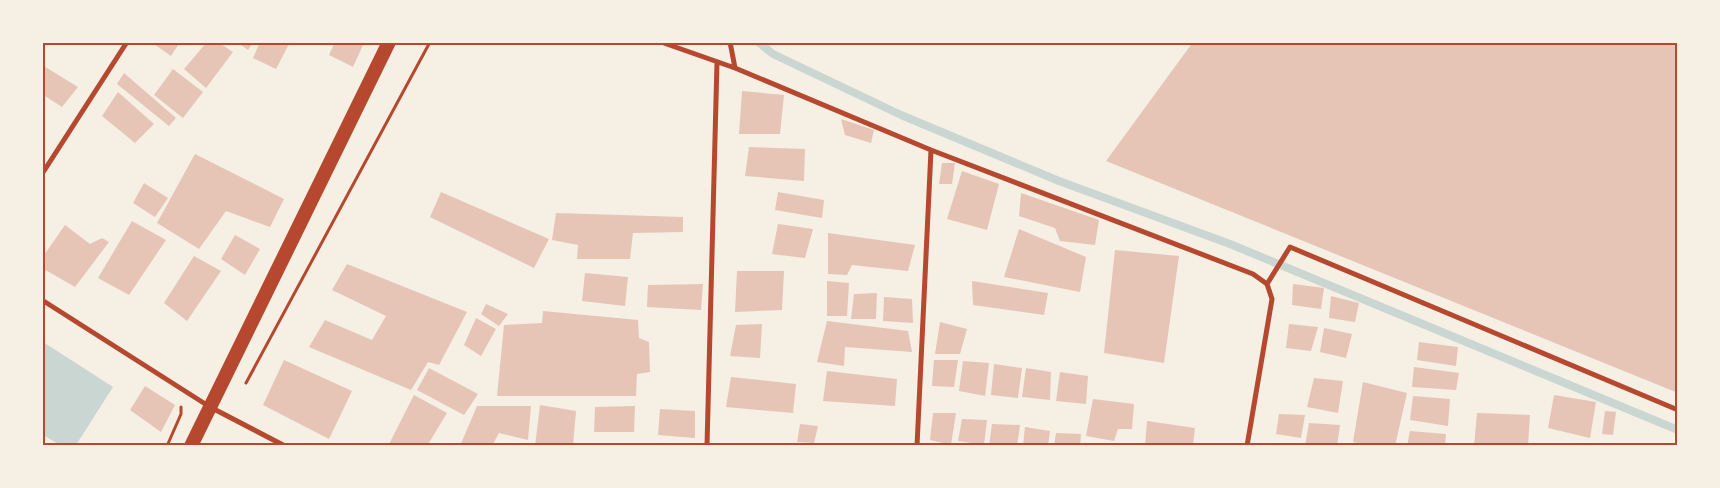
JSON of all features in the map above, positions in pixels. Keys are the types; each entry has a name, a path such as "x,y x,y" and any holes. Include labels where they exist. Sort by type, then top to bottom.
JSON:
{"highway":[{"path":"191,446 389,42"}],"street":[{"path":"42,174 127,42"},
{"path":"661,42 735,68 931,150 1253,274 1267,284 1272,299 1247,446"},
{"path":"730,42 735,68"},
{"path":"707,446 717,62"},
{"path":"917,446 931,150"},
{"path":"1267,284 1290,247 1678,410"},
{"path":"42,300 210,407 285,446"}],"path":[{"path":"242,390 430,42"},
{"path":"167,446 181,414 181,404"}],"shaded area":[{"path":"43,342 113,387 76,445 60,445 43,435"}],"building":[{"path":"151,42 180,42 171,56"},
{"path":"207,42 218,42 233,52 206,88 184,69"},
{"path":"237,42 253,42 248,50"},
{"path":"260,42 290,42 276,69 253,58"},
{"path":"335,42 358,42 363,45 353,67 329,55"},
{"path":"1193,42 1678,42 1678,393 1106,161"},
{"path":"42,65 78,87 62,107 42,94"},
{"path":"173,69 203,92 183,118 154,95"},
{"path":"124,73 176,118 169,126 117,84"},
{"path":"742,91 784,95 780,134 739,134"},
{"path":"118,92 154,124 135,143 102,116"},
{"path":"841,119 874,130 871,143 845,135"},
{"path":"749,147 805,149 804,181 745,176"},
{"path":"195,154 284,199 270,227 226,211 199,249 157,223"},
{"path":"942,163 955,163 952,184 939,184"},
{"path":"962,171 999,184 987,230 947,219"},
{"path":"144,183 168,198 155,217 133,203"},
{"path":"441,192 549,239 534,268 430,217"},
{"path":"778,192 824,200 822,218 775,210"},
{"path":"1021,193 1099,220 1095,245 1060,241 1055,228 1019,216"},
{"path":"556,213 683,217 683,232 633,233 630,259 577,259 578,245 552,240"},
{"path":"132,221 166,240 129,295 98,278"},
{"path":"778,224 813,229 805,258 772,254"},
{"path":"65,225 90,244 102,238 109,242 75,287 42,268 42,258"},
{"path":"1019,229 1086,257 1080,292 1004,277"},
{"path":"828,233 915,245 908,271 852,265 847,275 828,274"},
{"path":"235,235 260,249 245,275 221,259"},
{"path":"1115,250 1179,256 1164,363 1104,353"},
{"path":"194,256 221,271 187,321 164,303"},
{"path":"347,264 467,312 439,365 428,362 411,390 309,347 325,320 372,340 386,316 332,290"},
{"path":"737,271 784,271 782,310 735,312"},
{"path":"585,273 628,277 625,306 582,301"},
{"path":"827,281 849,283 847,316 827,316"},
{"path":"972,281 1048,293 1044,315 973,305"},
{"path":"703,284 701,310 647,307 648,285"},
{"path":"1293,284 1324,288 1321,309 1292,305"},
{"path":"877,293 876,319 851,319 854,294"},
{"path":"1331,296 1359,303 1355,322 1329,318"},
{"path":"884,297 912,299 913,323 883,321"},
{"path":"486,304 508,314 499,326 481,314"},
{"path":"543,311 638,320 639,338 649,342 650,372 637,374 636,396 497,396 504,325 542,323"},
{"path":"476,318 496,329 481,356 464,345"},
{"path":"827,321 908,331 912,352 845,347 844,366 817,362"},
{"path":"940,322 967,329 960,354 935,354"},
{"path":"762,324 760,358 730,356 736,325"},
{"path":"1289,324 1318,327 1311,351 1286,348"},
{"path":"1324,328 1352,334 1346,358 1320,352"},
{"path":"1419,342 1458,347 1456,366 1417,360"},
{"path":"284,360 352,391 329,439 263,405"},
{"path":"934,360 958,360 954,387 932,386"},
{"path":"963,361 989,363 985,396 959,391"},
{"path":"994,364 1022,368 1018,398 991,395"},
{"path":"1414,367 1459,373 1456,390 1412,387"},
{"path":"429,368 478,394 464,415 417,390"},
{"path":"1026,368 1051,372 1050,400 1022,397"},
{"path":"827,371 897,379 895,406 823,401"},
{"path":"1060,372 1088,376 1086,404 1056,401"},
{"path":"731,377 796,384 793,413 726,407"},
{"path":"1314,378 1343,381 1338,413 1307,407"},
{"path":"1363,382 1407,393 1395,446 1372,446 1353,442"},
{"path":"145,386 175,405 161,432 130,410"},
{"path":"414,395 447,413 427,446 388,446"},
{"path":"1554,395 1596,402 1590,438 1548,428"},
{"path":"1413,396 1450,399 1448,426 1410,420"},
{"path":"1093,399 1134,404 1132,429 1118,429 1114,441 1086,436"},
{"path":"540,405 576,411 573,446 535,446"},
{"path":"477,406 531,406 528,440 499,433 492,446 460,446"},
{"path":"635,406 634,432 594,432 595,407"},
{"path":"660,409 695,411 695,438 658,435"},
{"path":"1605,411 1616,412 1613,435 1602,434"},
{"path":"933,413 956,413 951,445 930,440"},
{"path":"1477,413 1530,415 1528,446 1474,446"},
{"path":"1279,414 1305,415 1301,438 1276,434"},
{"path":"962,419 987,420 984,445 958,441"},
{"path":"1147,421 1195,428 1193,446 1145,446"},
{"path":"1309,423 1340,425 1337,446 1305,446"},
{"path":"800,424 818,426 814,443 797,442"},
{"path":"992,424 1020,425 1017,446 989,446"},
{"path":"1025,427 1050,431 1048,446 1023,446"},
{"path":"1410,431 1446,434 1445,446 1407,446"},
{"path":"1056,433 1081,434 1080,446 1054,446"},
{"path":"594,444 612,444 612,446 594,446"}],"waterway":[{"path":"758,42 773,54 901,115 1059,181 1230,244 1678,430"}]}
